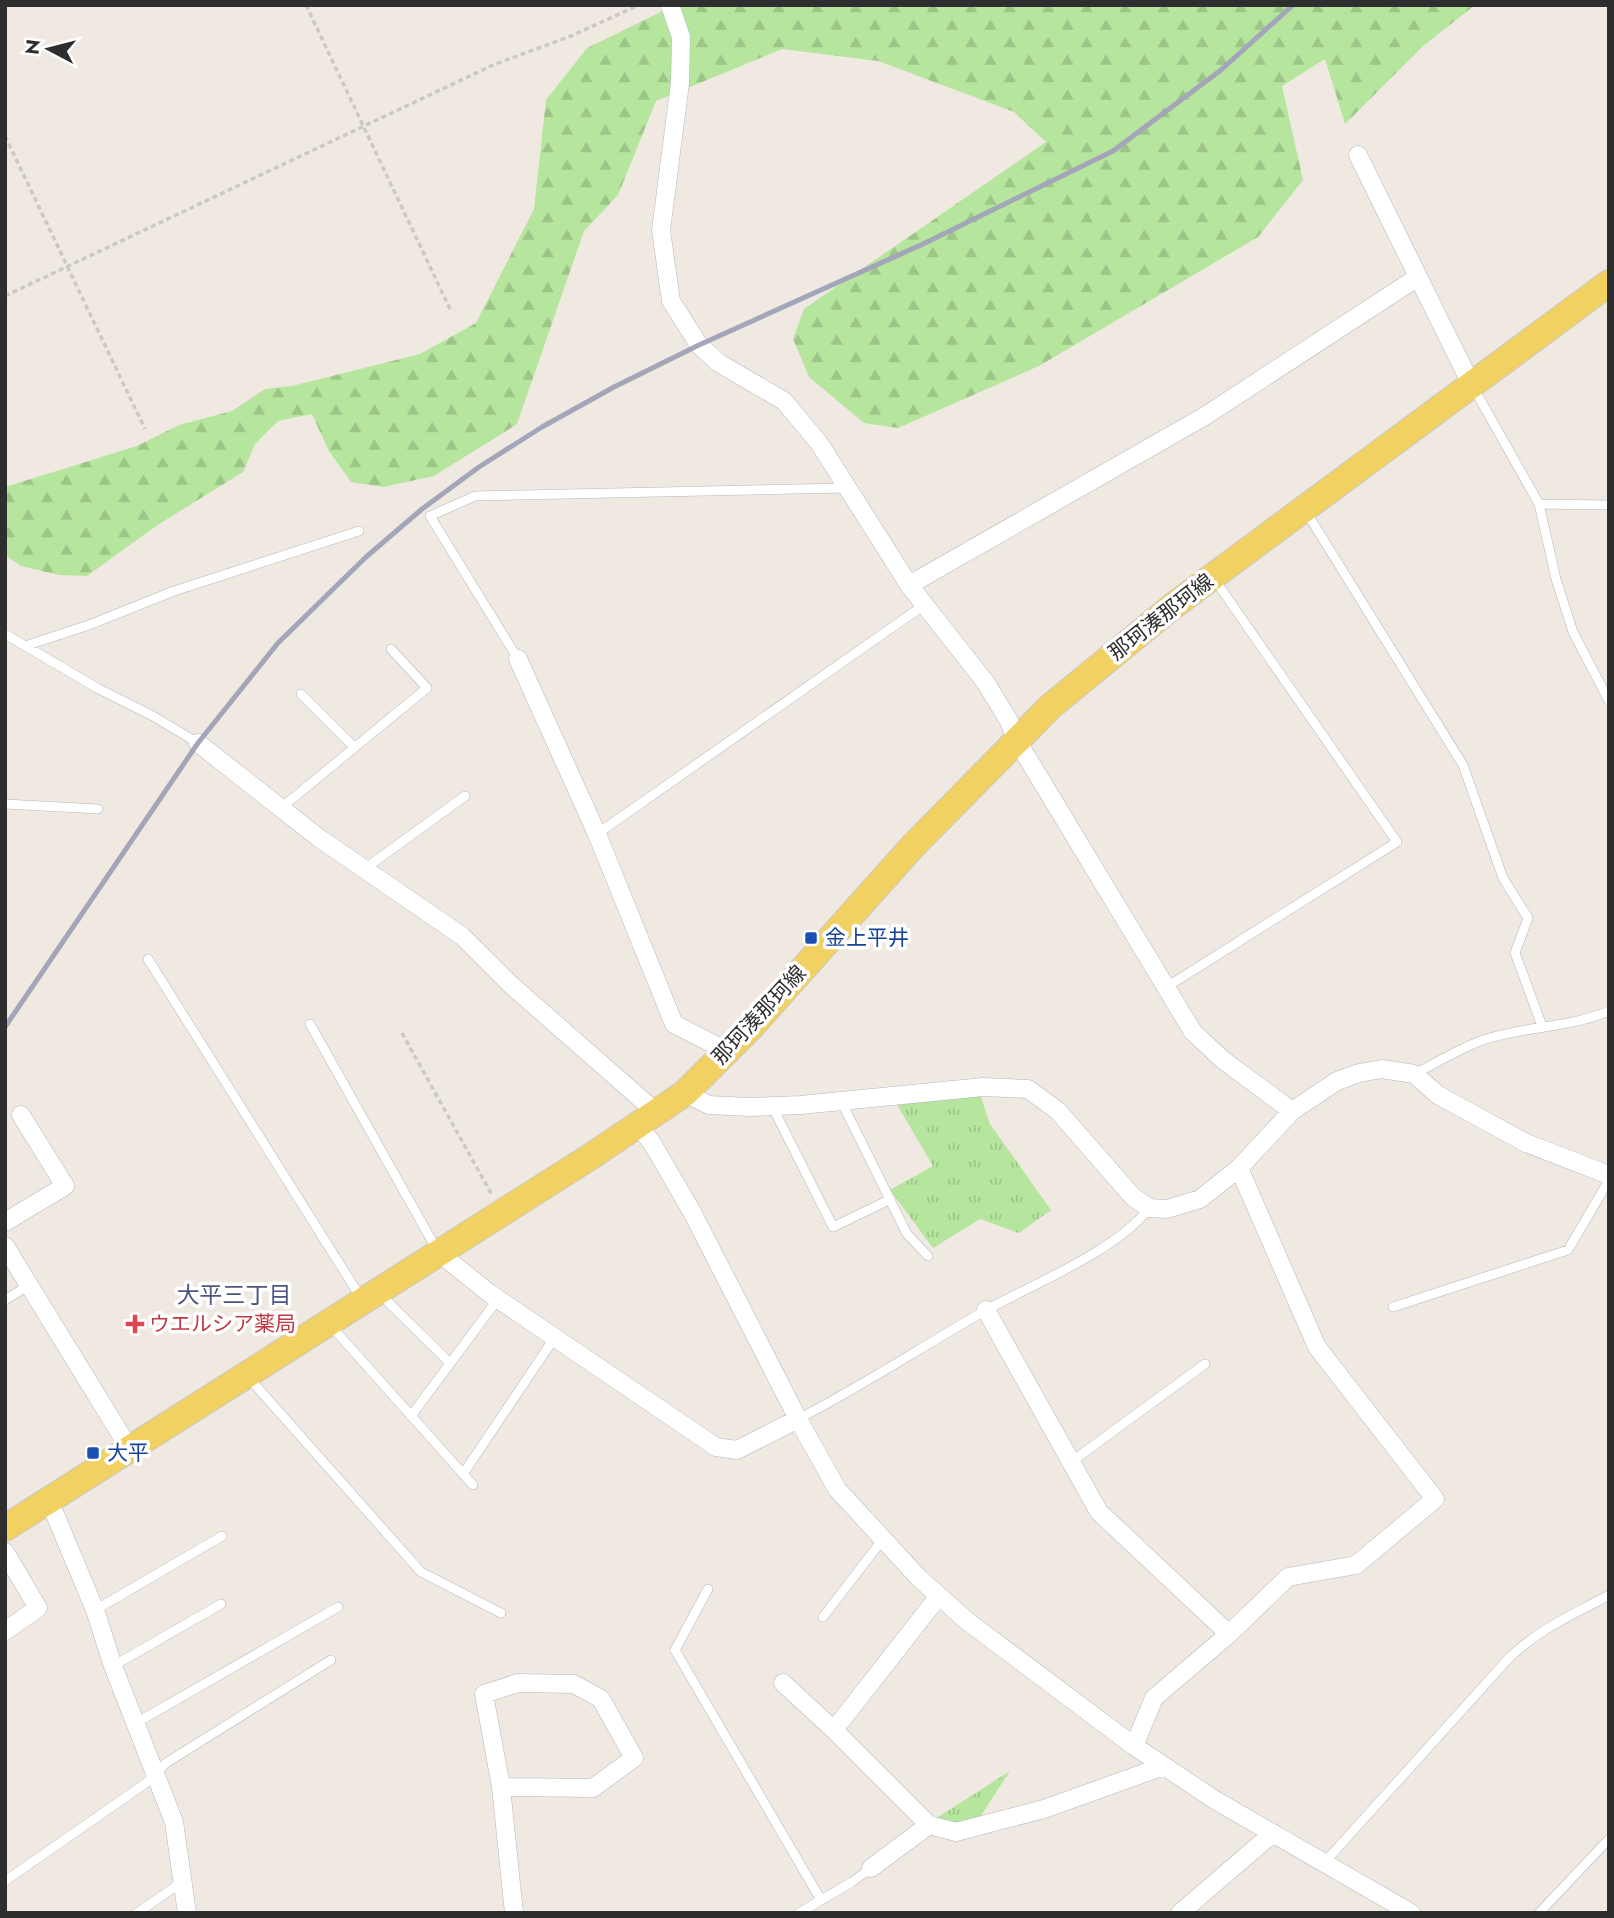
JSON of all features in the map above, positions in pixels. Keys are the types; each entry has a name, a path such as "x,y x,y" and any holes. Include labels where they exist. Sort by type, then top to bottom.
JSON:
{"main road":[{"name":"那珂湊那珂線","path":"5,1528 685,1093 727,1051 913,846 1051,706 1213,576 1609,284"}],"street":[{"path":"670,5 681,37 680,83 661,230 671,301 699,345 719,363 784,401 819,443 845,488 909,585 986,683 1193,1032 1223,1060 1292,1111"},
{"path":"1358,155 1472,386"},
{"path":"909,585 1205,416 1418,276"},
{"path":"518,659 597,834 674,1024 727,1051"},
{"path":"198,743 363,870 462,936 647,1119 652,1143 692,1212 837,1489 938,1597 1134,1746 1215,1800 1411,1913"},
{"path":"685,1093 709,1105 728,1108 841,1101 983,1087 1028,1089 1058,1111 1133,1197 1149,1208 1167,1209 1200,1199 1239,1168 1292,1111 1337,1081 1382,1069 1414,1074 1438,1095 1527,1143 1609,1177"},
{"path":"5,1222 65,1186 21,1115"},
{"path":"1134,1746 1154,1698 1288,1577 1356,1565 1435,1499 1317,1347 1239,1168"},
{"path":"5,1246 129,1448"},
{"path":"438,1252 498,1299 716,1447 737,1450 798,1419"},
{"path":"986,1310 1099,1512 1229,1633"},
{"path":"49,1500 95,1610 113,1665 174,1822 187,1913"},
{"path":"5,1552 38,1608 5,1631"},
{"path":"834,1730 938,1597"},
{"path":"501,1787 593,1788 634,1758 601,1699 574,1684 518,1683 484,1695 501,1787 514,1913"},
{"path":"783,1683 929,1825 956,1832 1044,1809 1164,1766"},
{"path":"871,1868 929,1825"},
{"path":"1180,1913 1273,1833"}],"lane":[{"path":"1472,386 1539,504 1556,579 1573,632 1609,701"},
{"path":"518,659 430,516 475,496 845,488"},
{"path":"1539,504 1609,505"},
{"path":"1305,508 1464,765 1503,878 1528,918 1515,953 1542,1026"},
{"path":"28,645 89,625 174,591 359,531"},
{"path":"1165,988 1397,842 1213,576"},
{"path":"597,834 924,605"},
{"path":"5,634 198,743"},
{"path":"281,808 427,688 391,649"},
{"path":"300,694 354,747"},
{"path":"363,870 465,796"},
{"path":"5,804 98,809"},
{"path":"148,960 369,1295 450,1363"},
{"path":"1414,1074 1490,1038 1542,1026 1565,1025 1609,1011"},
{"path":"310,1024 438,1252"},
{"path":"841,1101 907,1234 928,1256"},
{"path":"772,1106 833,1227 889,1200"},
{"path":"1393,1307 1568,1250 1609,1177"},
{"path":"798,1419 844,1396 986,1310 1101,1249 1138,1224 1149,1208"},
{"path":"5,1300 29,1285"},
{"path":"411,1416 498,1299"},
{"path":"328,1322 473,1485"},
{"path":"463,1474 555,1337"},
{"path":"1071,1462 1205,1364"},
{"path":"246,1374 421,1572 501,1613"},
{"path":"95,1610 222,1536"},
{"path":"823,1617 883,1539"},
{"path":"708,1589 675,1650 821,1900"},
{"path":"1324,1863 1527,1641 1552,1624 1609,1595"},
{"path":"113,1665 221,1604"},
{"path":"136,1723 338,1608"},
{"path":"5,1881 146,1783 166,1763 331,1660"},
{"path":"1539,1913 1609,1839"},
{"path":"799,1913 871,1868"},
{"path":"137,1913 184,1881"}],"path":[{"path":"306,5 451,311"},
{"path":"5,296 493,65 571,36 639,5"},
{"path":"5,136 145,429"},
{"path":"402,1033 501,1212"}],"green space":[{"path":"675,5 1475,5 1423,46 1345,124 1325,59 1282,86 1303,180 1258,237 1039,366 898,428 864,423 809,377 793,339 804,309 1046,142 1014,112 878,61 782,49 656,101 618,195 584,231 517,424 434,476 383,487 351,482 329,451 312,414 278,421 255,444 243,472 156,526 87,576 59,575 21,566 5,555 5,487 137,446 179,425 232,411 265,389 292,386 420,354 476,323 534,209 546,100 587,48"},
{"path":"979,1091 990,1124 1051,1210 1019,1233 980,1219 933,1248 890,1190 933,1166 895,1101"},
{"path":"1010,1771 978,1820 955,1826 935,1819"}],"railway":[{"path":"5,1027 198,743 278,643 366,557 422,509 479,467 542,427 614,387 699,345 923,244 1113,151 1221,70 1293,5"}],"place":[{"name":"金上平井","path":"811,938"},
{"name":"ウエルシア薬局","path":"135,1324"},
{"name":"大平","path":"93,1453"}],"district":[{"name":"大平三丁目","path":"234,1295"}]}
